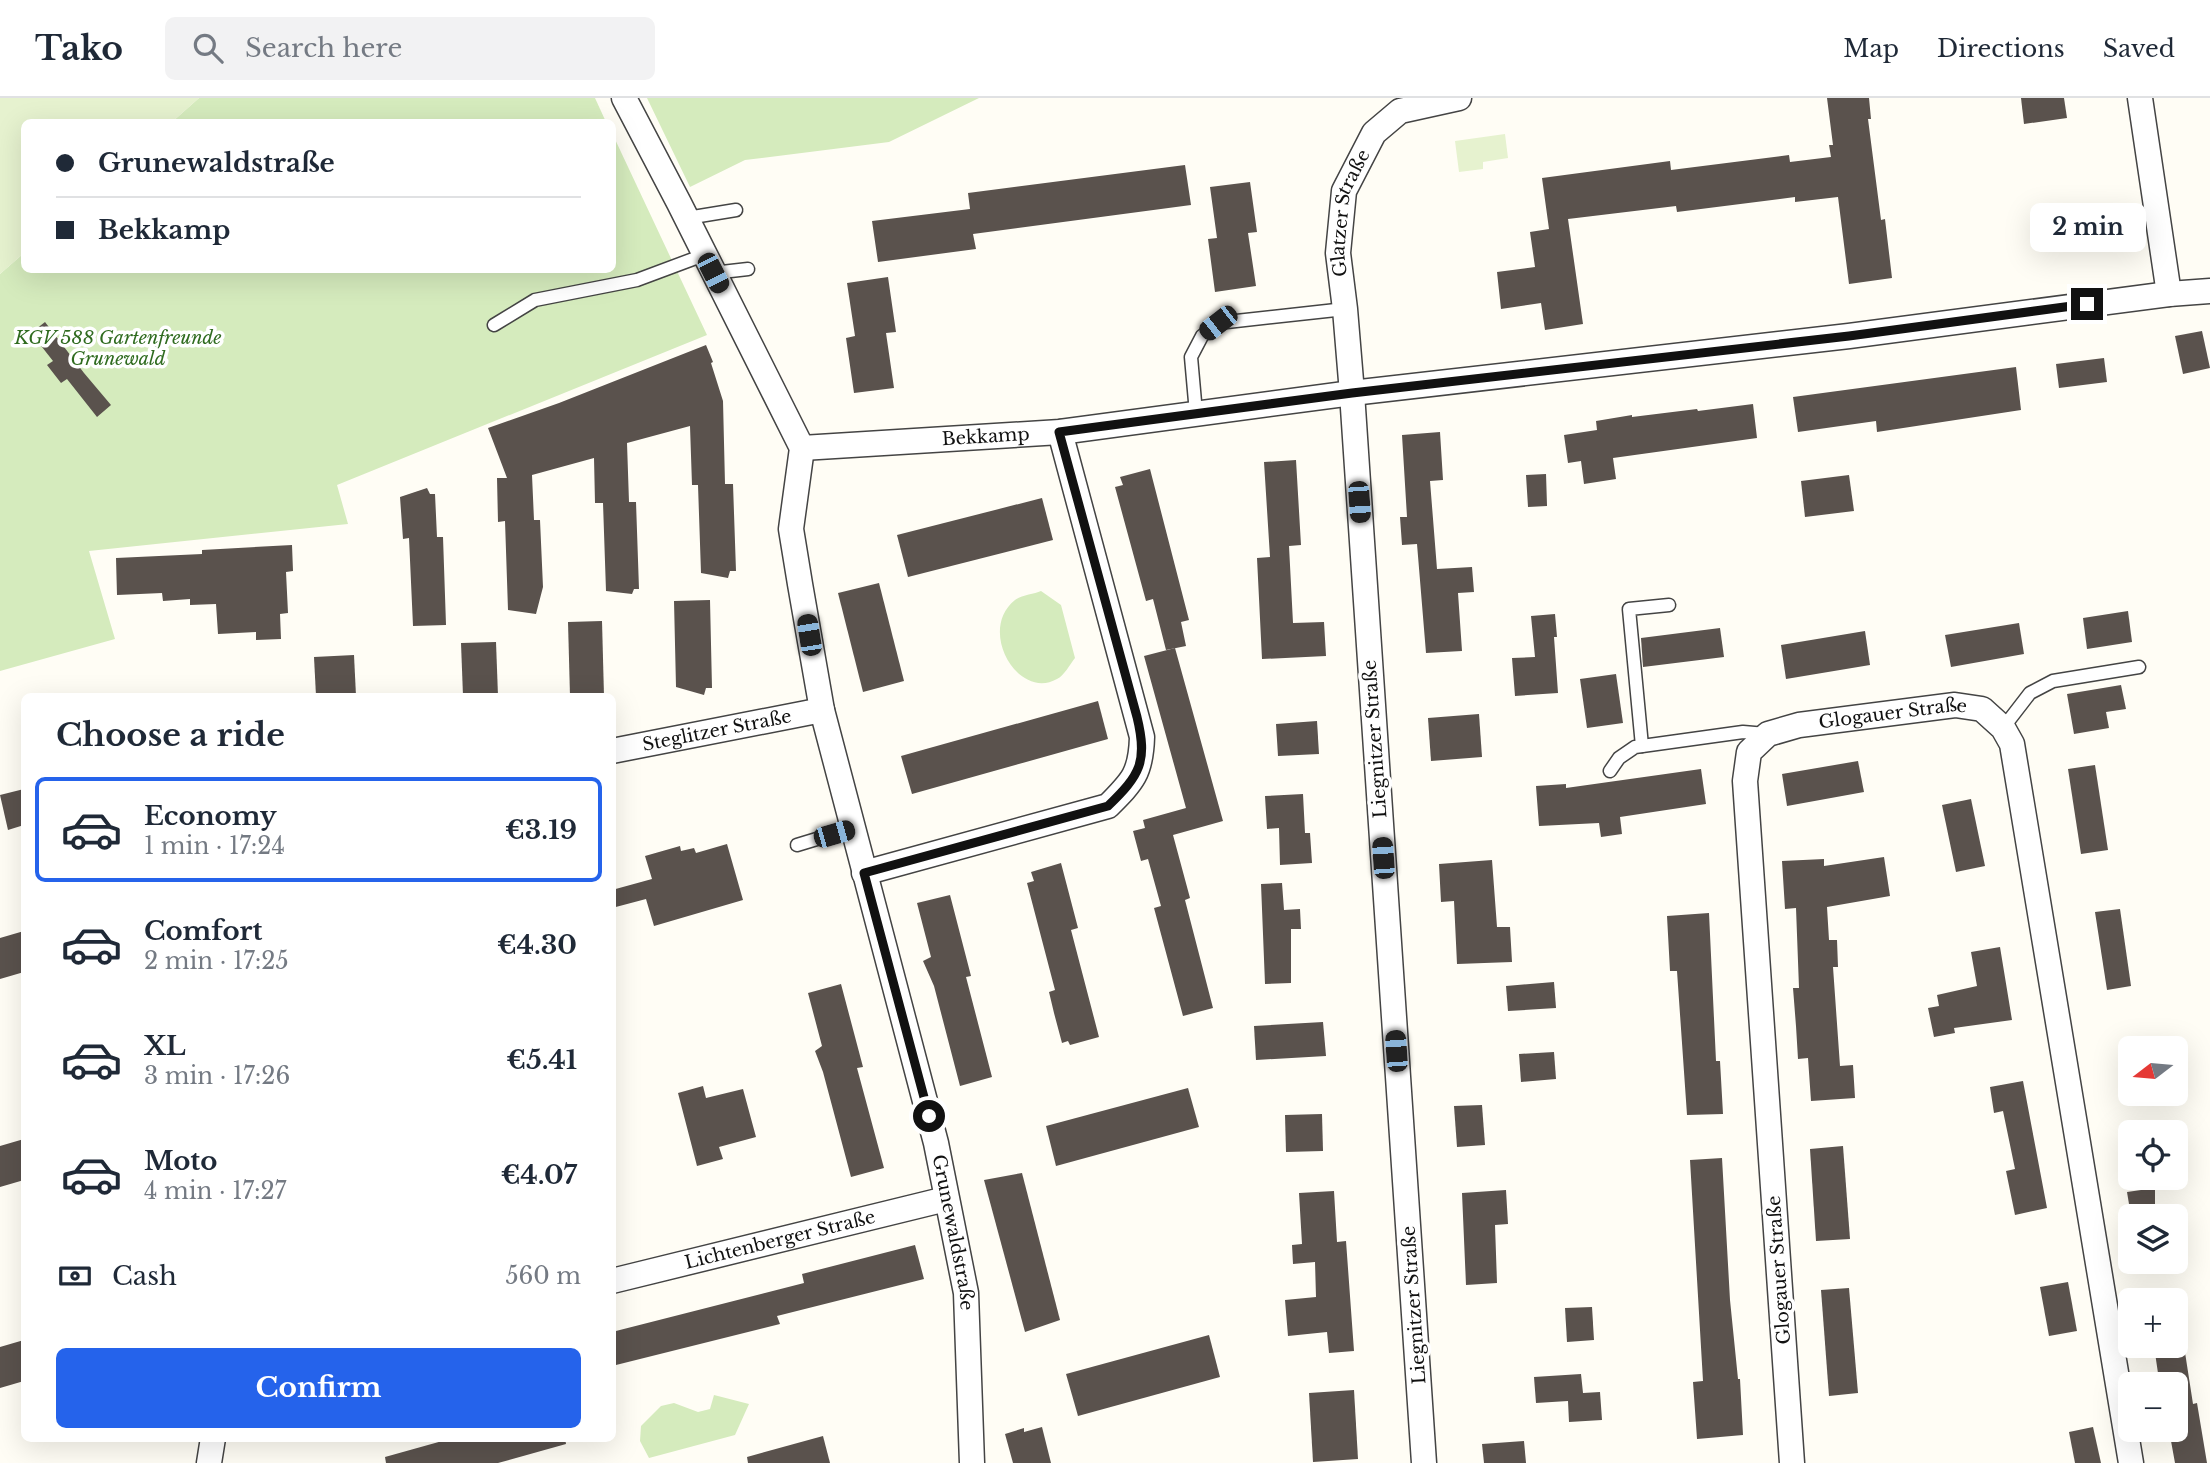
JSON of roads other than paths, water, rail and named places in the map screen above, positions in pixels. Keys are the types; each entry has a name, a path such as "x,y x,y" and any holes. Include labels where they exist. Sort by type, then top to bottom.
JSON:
{"street":[{"path":"624,98 802,449"},
{"name":"Glatzer Straße","path":"1352,393 1338,253 1344,191 1374,133 1400,111 1459,98"},
{"path":"2140,98 2169,293"},
{"name":"Bekkamp","path":"802,449 1059,432 1352,393 1849,336 2169,293 2210,291"},
{"name":"Liegnitzer Straße","path":"1352,393 1424,1463"},
{"path":"864,873 1108,806 1131,783 1141,759 1142,737 1059,432"},
{"name":"Grunewaldstraße","path":"802,449 791,529 822,710 936,1143 966,1293 972,1463"},
{"name":"Glogauer Straße","path":"1792,1463 1745,781 1749,752 1768,734 1799,725 1955,705 1982,709 2003,728"},
{"name":"Steglitzer Straße","path":"616,750 822,710"},
{"path":"2003,728 2012,744 2131,1463"},
{"name":"Lichtenberger Straße","path":"616,1280 946,1199"},
{"path":"209,1463 212,1442"}],"lane":[{"path":"687,218 736,210"},
{"path":"494,325 535,300 709,264 748,269"},
{"path":"1196,413 1191,357 1202,336 1218,323 1345,309"},
{"path":"1642,746 1629,609 1669,605"},
{"path":"2003,728 2030,693 2053,681 2139,667"},
{"path":"1610,771 1628,750 1642,746 1743,732 1768,734"},
{"path":"797,845 853,828"}],"park label":[{"name":"KGV 588 Gartenfreunde Grunewald","path":"118,348"}]}
